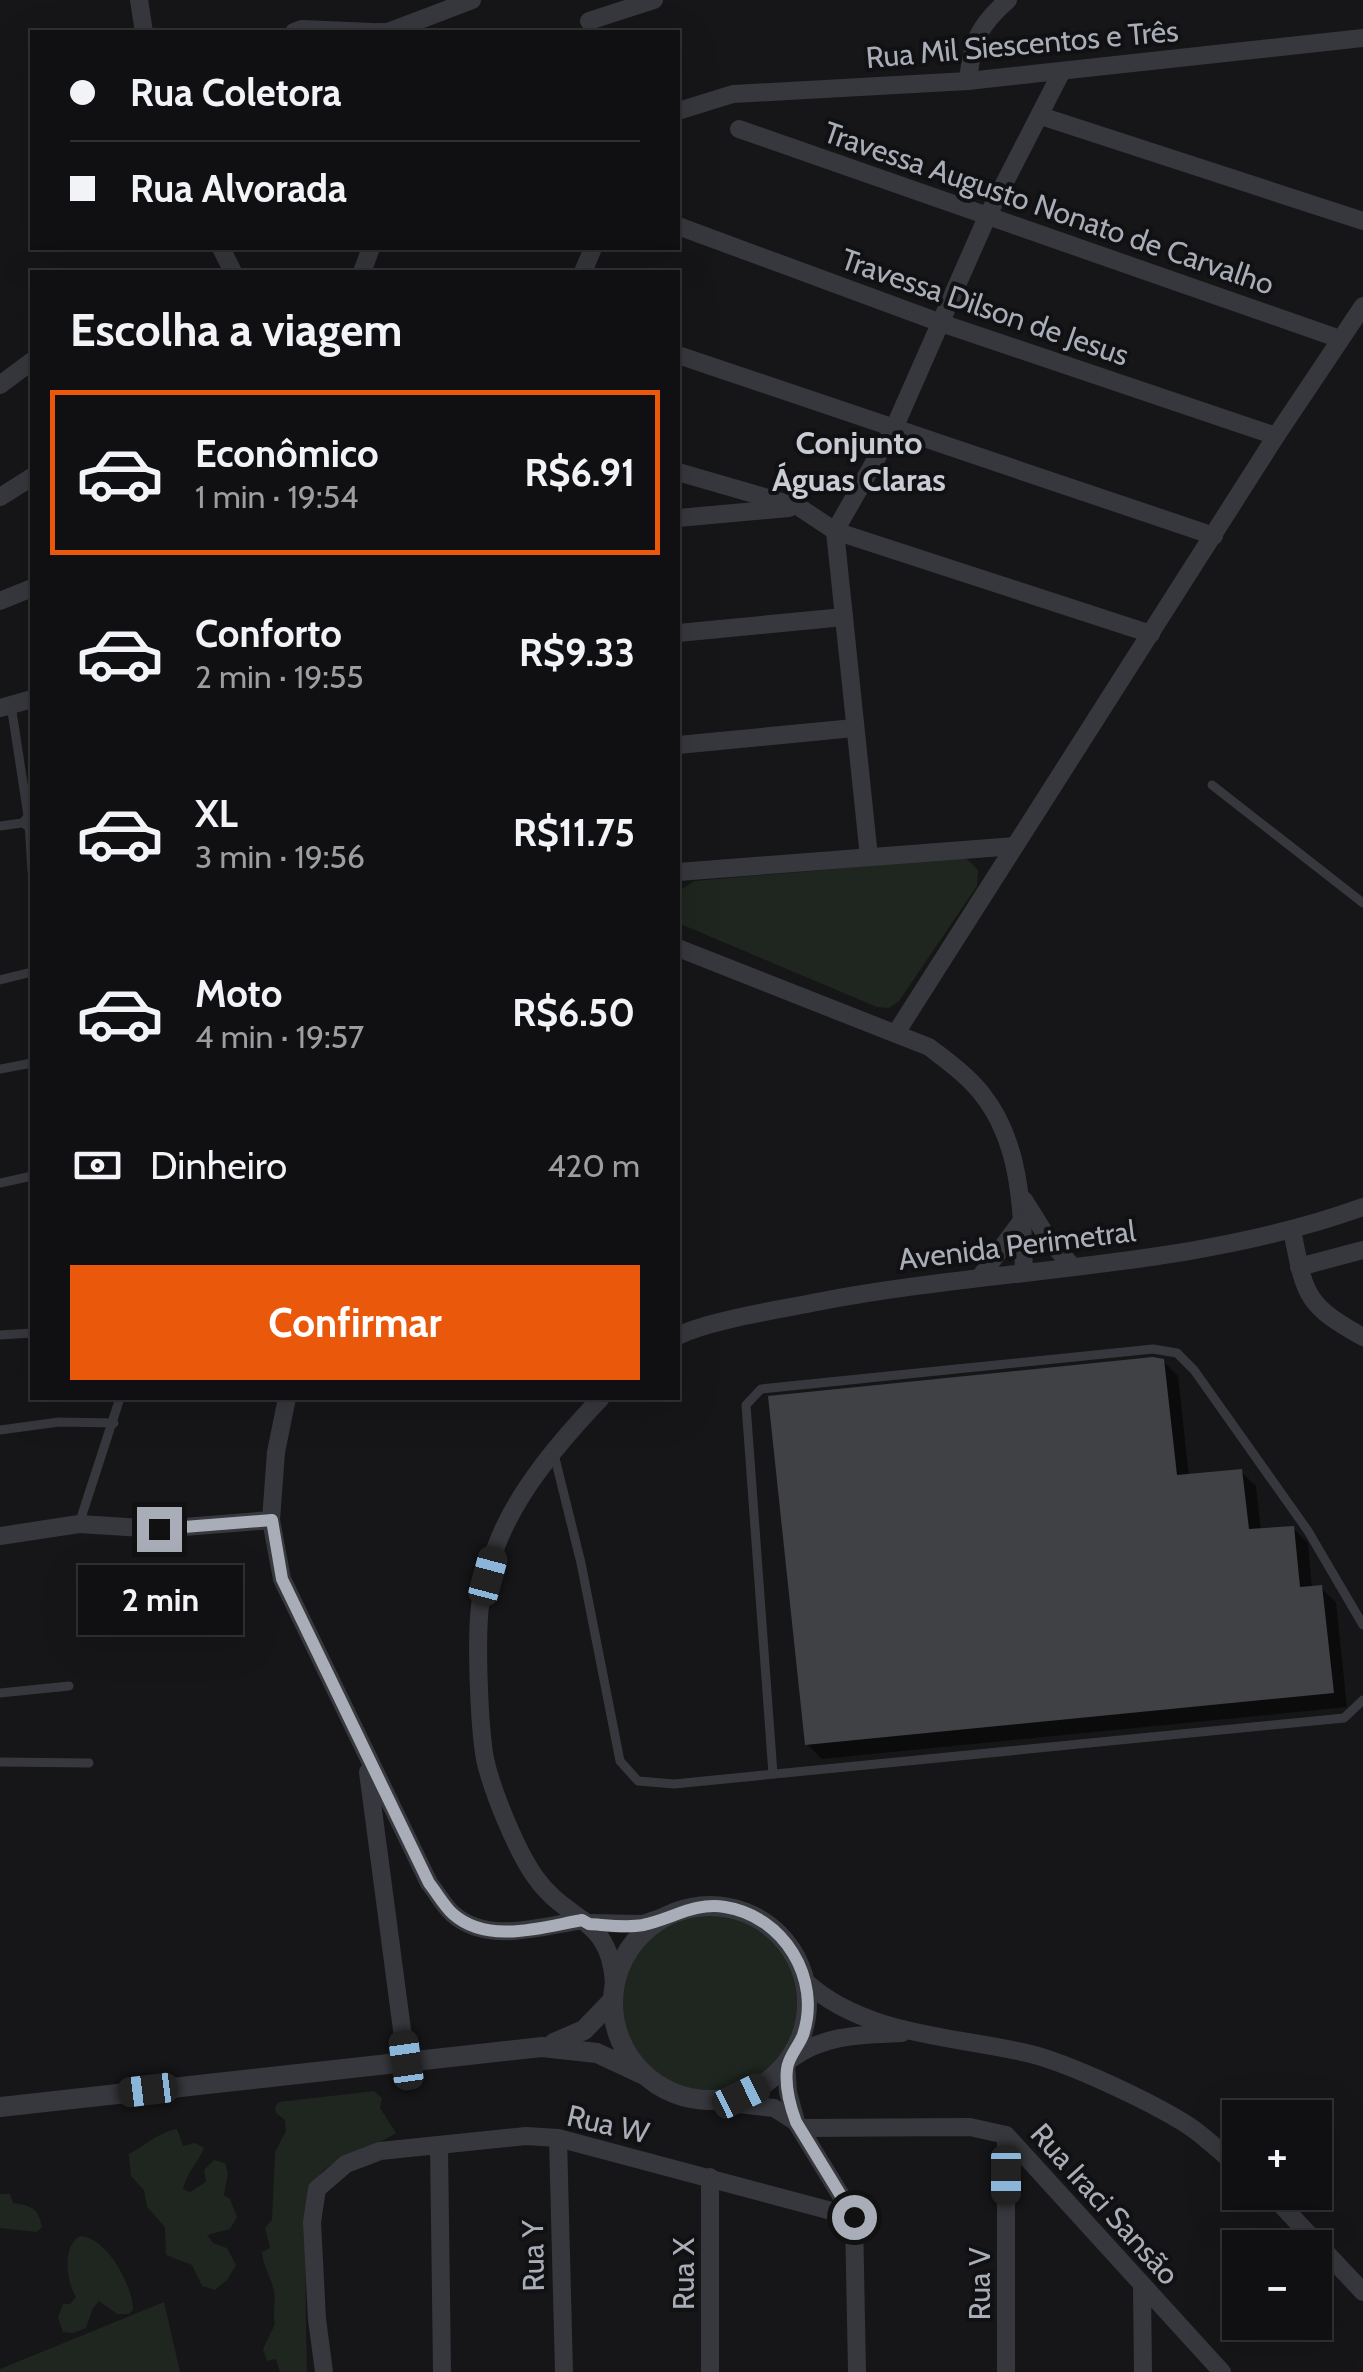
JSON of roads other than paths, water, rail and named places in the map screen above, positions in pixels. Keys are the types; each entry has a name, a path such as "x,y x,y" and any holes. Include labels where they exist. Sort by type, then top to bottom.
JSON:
{"street":[{"path":"139,0 144,30"},
{"path":"393,30 472,0"},
{"path":"588,20 654,0"},
{"path":"968,81 971,46 993,13 1008,0"},
{"path":"299,30 326,30"},
{"name":"Rua Mil Siescentos e Três","path":"682,108 733,94 968,81 1363,38"},
{"path":"869,857 835,531 895,426 988,217 1061,72"},
{"path":"1041,116 1363,221"},
{"name":"Travessa Augusto Nonato de Carvalho","path":"739,129 1340,340"},
{"name":"Travessa Dilson de Jesus","path":"680,227 940,323 1276,436"},
{"path":"896,1032 1363,306"},
{"path":"680,356 1214,536"},
{"path":"0,385 30,362"},
{"path":"680,473 799,507 835,531 1151,634"},
{"path":"0,497 30,479"},
{"path":"680,518 799,507"},
{"path":"0,600 30,589"},
{"path":"680,633 844,617"},
{"path":"5,707 30,700"},
{"path":"680,745 854,728"},
{"path":"680,873 1015,846"},
{"path":"680,949 929,1047 984,1096 1009,1146 1022,1195 1024,1273"},
{"path":"1022,1195 1050,1240 1072,1266"},
{"name":"Avenida Perimetral","path":"680,1335 848,1296 1072,1266 1292,1230 1363,1207"},
{"path":"980,1278 1023,1219"},
{"path":"1292,1230 1304,1287 1327,1317 1363,1338"},
{"path":"1299,1267 1363,1250"},
{"path":"287,1400 276,1452 272,1520 282,1579 429,1883 453,1914 480,1931 586,1921 643,1924 694,1907 724,1907 752,1915 777,1932 795,1954 806,1982 808,2009 803,2035 788,2062 790,2107 854,2217 857,2372"},
{"path":"599,1400 534,1476 497,1545 480,1607 480,1688 485,1758 500,1804 533,1874 545,1890 586,1921 610,1952 615,2028 626,2053 642,2074"},
{"path":"0,1536 79,1524 159,1529 272,1520"},
{"path":"366,1756 406,2060"},
{"path":"542,2047 584,2030 613,1992 624,1956 642,1933 666,1916"},
{"path":"806,1982 840,2008 918,2032 1034,2055 1082,2073 1187,2125 1222,2153"},
{"path":"714,2101 753,2090 819,2042 843,2036 918,2032"},
{"path":"0,2108 542,2047 597,2054 675,2094 774,2108 798,2125"},
{"name":"Rua Iraci Sansão","path":"798,2125 970,2126 1006,2136 1222,2372"},
{"name":"Rua W","path":"324,2372 312,2222 317,2189 346,2164 380,2151 526,2136 558,2138 854,2217"},
{"name":"Rua V","path":"1006,2136 1006,2372"},
{"name":"Rua Y","path":"558,2138 564,2372"},
{"path":"439,2146 442,2372"},
{"name":"Rua X","path":"710,2177 710,2372"},
{"path":"1286,2210 1363,2292"},
{"path":"1142,2288 1143,2372"}],"lane":[{"path":"5,707 30,817"},
{"path":"1212,785 1363,904"},
{"path":"0,826 30,821"},
{"path":"0,980 30,972"},
{"path":"0,1069 30,1064"},
{"path":"0,1183 30,1176"},
{"path":"0,1335 30,1334"},
{"path":"773,1774 746,1405 761,1390 1153,1349 1177,1353 1194,1370 1308,1532 1363,1625"},
{"path":"79,1524 120,1400"},
{"path":"0,1430 60,1422 114,1423"},
{"path":"553,1452 581,1563 620,1762 638,1780 674,1784 1344,1718 1363,1700"},
{"path":"0,1692 69,1686"},
{"path":"0,1762 90,1763"}],"district":[{"name":"Conjunto Águas Claras","path":"859,460"}]}
